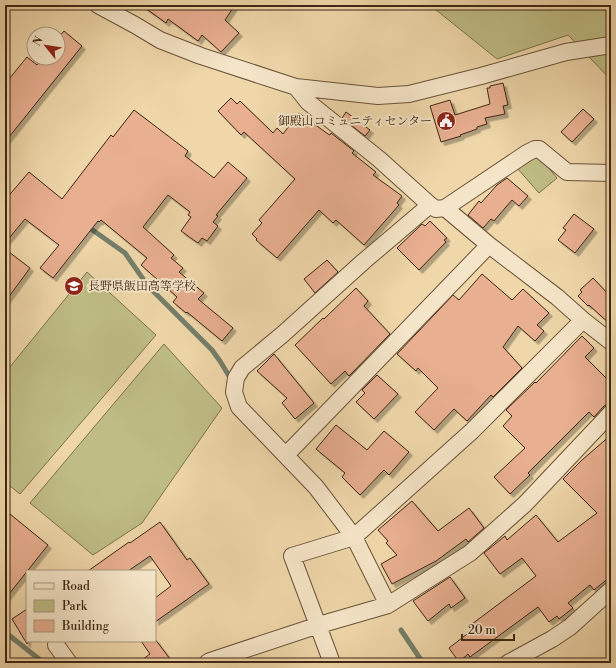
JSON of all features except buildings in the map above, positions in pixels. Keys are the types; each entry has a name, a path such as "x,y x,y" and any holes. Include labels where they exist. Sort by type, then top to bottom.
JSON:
{"street":[{"path":"98,5 160,40 201,56 296,87 378,96 409,94 474,78 566,52 611,45"},
{"path":"296,87 308,102 438,206 557,297 611,342"},
{"path":"388,605 354,537 316,487 239,407 234,392 236,378 242,368 283,334 364,261 438,206 534,149 539,149 567,172 611,173"},
{"path":"286,456 490,245"},
{"path":"332,663 292,556 354,537 472,431 583,320"},
{"path":"207,663 318,625 388,605 470,553 526,504 611,413"},
{"path":"508,663 552,639 570,627 611,590"},
{"path":"56,645 69,663"}],"green space":[{"path":"430,5 611,5 611,80 568,35 497,59"},
{"path":"536,153 557,178 539,193 517,168"},
{"path":"87,272 156,335 20,494 5,482 5,373"},
{"path":"164,344 222,408 142,523 93,555 30,503"}],"waterway":[{"path":"87,226 125,253 148,286 212,350 229,376"},
{"path":"401,630 423,663"},
{"path":"5,632 44,663"}],"place":[{"name":"御殿山コミュニティセンター","path":"446,121"},
{"name":"長野県飯田高等学校","path":"74,286"}]}
